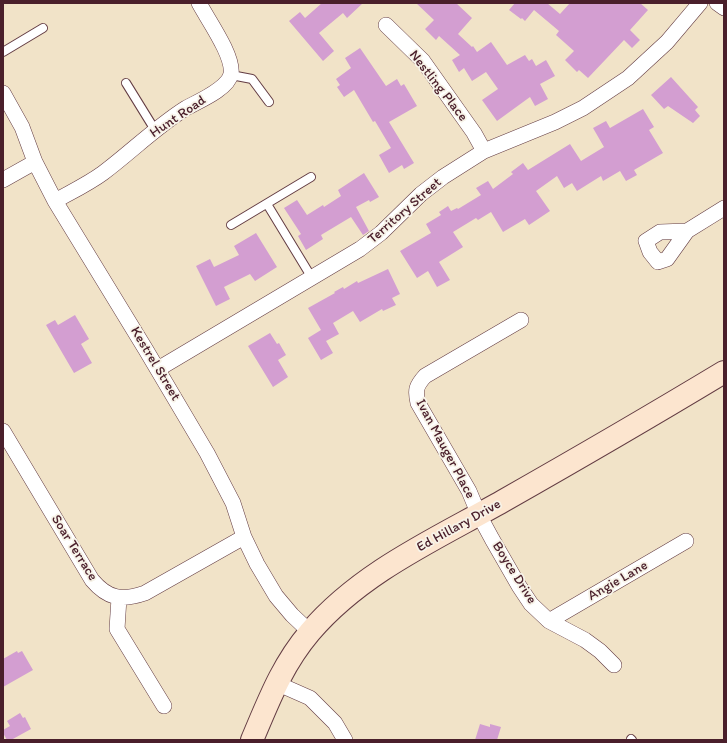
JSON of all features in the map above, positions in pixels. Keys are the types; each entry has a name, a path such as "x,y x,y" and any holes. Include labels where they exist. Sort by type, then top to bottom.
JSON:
{"street":[{"path":"199,3 229,56 231,75"},
{"name":"Territory Street","path":"158,369 360,249 381,233 421,194 443,177 484,151 555,122 583,108 605,94 628,78 653,56 700,3"},
{"path":"717,3 724,8"},
{"name":"Nestling Place","path":"386,25 423,62 474,133 484,151"},
{"name":"Hunt Road","path":"55,201 101,174 134,149 154,130 186,108 217,91 226,83 231,75"},
{"name":"Kestrel Street","path":"3,93 22,127 35,162 55,201 208,453 227,490 244,537 257,564 276,596 292,615 310,632"},
{"path":"3,180 35,162"},
{"path":"687,231 724,208"},
{"name":"Ivan Mauger Place","path":"479,515 469,491 418,403 416,394 418,384 425,376 522,320"},
{"name":"Ed Hillary Drive","path":"252,740 276,682 285,667 310,632 333,608 358,587 425,545 724,372"},
{"name":"Soar Terrace","path":"3,431 92,580 101,590 119,598"},
{"name":"Boyce Drive","path":"479,515 519,586 531,604 549,621 585,640 600,651 614,665"},
{"path":"164,706 117,629 119,598 136,596 145,593 244,537"},
{"name":"Angie Lane","path":"549,621 686,541"},
{"path":"276,682 310,698 335,723 345,740"}],"lane":[{"path":"3,52 43,28"},
{"path":"231,75 252,79 269,102"},
{"path":"126,83 154,130"},
{"path":"231,225 311,178"},
{"path":"267,204 312,278"}],"building":[{"path":"322,3 363,3 347,18 343,13 319,33 334,51 323,61 289,21 300,12 305,18"},
{"path":"416,3 456,3 472,18 458,34 472,47 473,46 477,52 491,42 507,65 525,55 529,61 532,59 536,66 546,60 555,76 540,84 548,99 535,106 530,97 497,121 482,100 498,89 486,72 472,81 464,68 459,72 452,60 460,55 439,36 436,40 425,29 434,20"},
{"path":"515,3 547,3 560,14 570,3 640,3 648,10 630,30 640,40 632,48 624,40 588,78 579,70 577,72 565,60 574,51 556,35 559,31 534,10 525,21 522,18 521,19 509,10"},
{"path":"360,48 386,86 397,79 401,86 404,84 417,106 389,122 414,163 404,169 402,165 389,173 379,155 391,148 375,121 373,122 354,90 344,97 337,87 340,85 336,79 351,68 345,58"},
{"path":"671,77 698,107 695,110 700,116 693,123 668,106 664,109 651,95"},
{"path":"643,109 654,127 649,130 663,153 634,170 637,175 626,181 620,171 603,181 601,176 577,191 572,183 564,188 557,176 536,191 550,211 529,225 525,219 503,232 491,212 478,220 476,218 453,232 463,247 439,262 450,280 437,287 428,271 417,278 400,251 431,233 426,224 441,215 439,212 448,206 451,211 457,208 458,209 481,195 476,188 488,181 493,189 513,174 511,172 523,163 528,170 570,144 581,161 604,147 593,128 606,121 610,128"},
{"path":"364,173 379,197 370,202 369,200 356,207 369,231 363,235 351,217 321,235 323,239 306,250 298,236 301,234 284,208 297,200 307,215 323,205 324,207 341,196 338,190"},
{"path":"256,233 277,267 255,281 250,274 224,287 230,299 216,306 196,266 210,259 214,267 239,255 234,246"},
{"path":"388,269 400,294 392,298 396,305 383,311 382,309 360,322 353,311 333,323 339,334 326,341 333,353 321,360 308,338 321,330 308,308 343,287 344,289 357,281 358,283"},
{"path":"75,315 89,339 81,344 92,363 74,373 46,325 55,320 58,325"},
{"path":"270,333 277,344 279,343 286,355 278,360 288,377 273,387 248,346"},
{"path":"17,651 18,653 22,651 33,670 3,687 3,659"},
{"path":"20,713 23,718 25,717 31,729 11,740 7,740 3,730 10,726 7,721"},
{"path":"480,724 490,727 490,724 501,727 497,740 475,740"}]}
